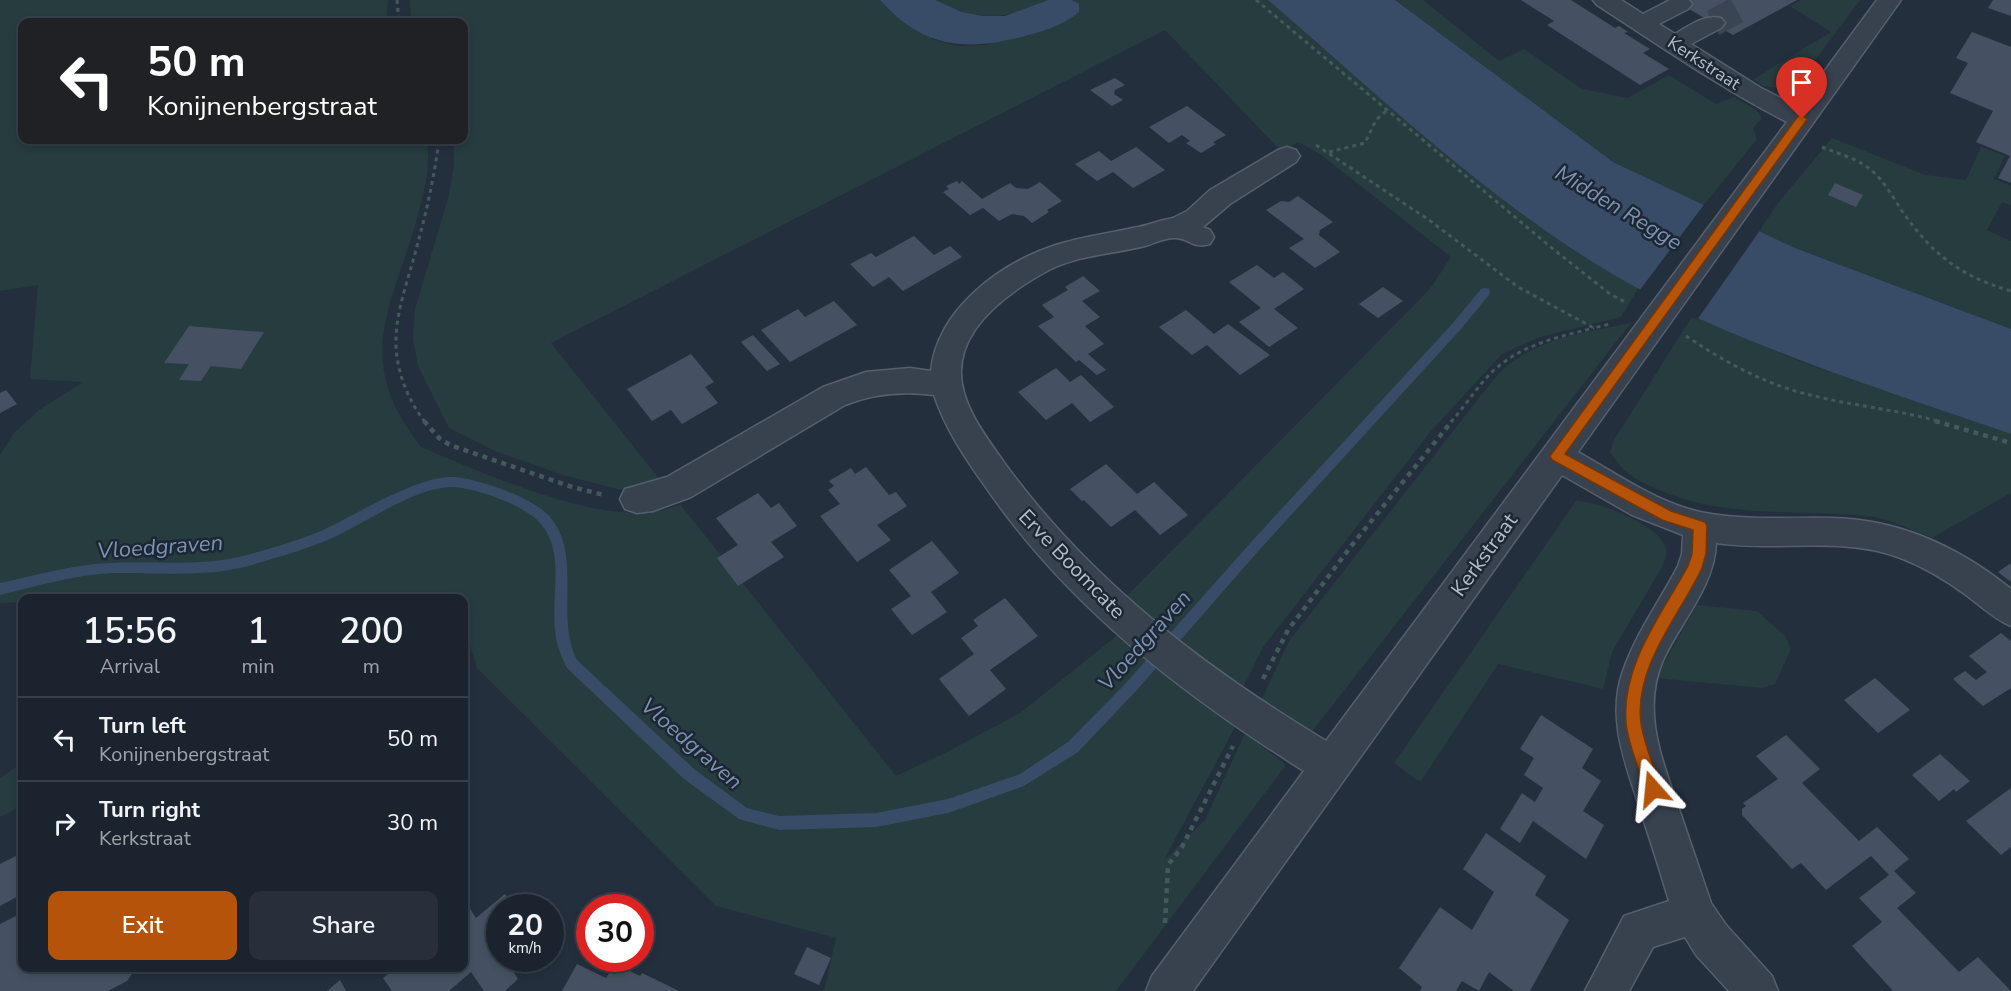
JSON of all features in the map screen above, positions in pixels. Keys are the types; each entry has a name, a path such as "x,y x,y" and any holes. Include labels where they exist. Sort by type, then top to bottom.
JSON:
{"street":[{"name":"Kerkstraat","path":"1167,991 1889,0"},
{"name":"Kerkstraat","path":"1607,1 1752,94 1796,126"},
{"path":"1658,34 1696,13 1658,34"},
{"name":"Erve Boomcate","path":"1287,156 1220,197 1197,218 1189,232 1081,247 1042,261 1013,277 966,321 953,340 947,361 946,385 968,435 1013,503 1056,552 1132,625 1189,673 1248,715 1330,765"},
{"path":"637,499 653,497 679,488 834,396 866,384 910,380 946,385"},
{"path":"1557,456 1667,516 1700,526 1750,532 1853,533 1907,543 1965,574 2011,610"},
{"path":"1700,526 1699,554 1695,568 1644,660 1636,681 1633,701 1634,723 1639,747 1694,915 1711,940 1757,991"},
{"path":"1606,991 1639,931 1694,915"}],"path":[{"path":"398,0 399,18"},
{"path":"1256,0 1610,294 1658,318 1728,364 1791,390 1826,399 1912,414 2011,443"},
{"path":"1329,152 1365,143 1368,140 1372,123 1387,111"},
{"path":"1796,126 1864,165 1881,180 1933,250 1953,267 1973,278 2011,291"},
{"path":"439,144 434,187 399,312 396,349 400,372 409,394 428,427 441,441 572,487 620,498 637,499"},
{"path":"1287,156 1308,145 1318,146 1329,152 1429,220 1518,287 1594,328"},
{"path":"1164,932 1168,865 1182,847 1288,630 1352,545 1492,372 1518,351 1537,342 1633,318 1658,318"}],"green space":[{"path":"0,0 388,0 386,18 18,18 18,144 426,144 428,163 425,187 391,298 382,354 387,383 399,414 421,447 513,484 587,507 622,512 654,512 680,504 896,776 1020,713 1119,634 1235,727 1164,860 1205,820 1245,733 1286,765 1116,991 824,991 836,938 716,906 477,668 468,639 468,594 18,594 18,602 0,603 0,455 14,433 39,410 83,382 30,379 38,285 0,291"},
{"path":"410,0 880,0 888,9 934,40 957,46 985,45 1079,4 1072,0 1268,0 1401,115 1493,189 1589,257 1639,287 1621,317 1540,337 1502,354 1431,431 1263,647 1241,692 1126,597 1429,290 1451,257 1320,154 1298,142 1282,152 1165,30 551,343 661,481 631,491 617,489 566,476 497,452 449,428 418,366 413,339 415,309 449,195 454,166 454,144 468,144 468,18 411,18"},
{"path":"935,0 1048,0 1011,14 989,16 967,13"},
{"path":"1395,0 1423,0 1499,61 1524,49 1582,89 1628,98 1669,75 1716,104 1734,97 1756,110 1762,118 1753,128 1757,139 1704,205 1613,162"},
{"path":"1801,0 1860,0 1803,76 1792,79 1785,89 1763,86 1754,79 1831,32 1790,6"},
{"path":"1832,138 1925,175 1966,180 1981,147 2005,156 1994,179 2011,186 2011,205 2002,202 1987,230 2011,241 2011,329 1795,248 1759,231 1778,203"},
{"path":"1693,315 1793,359 2011,434 2011,493 1932,538 1875,517 1762,511 1710,505 1684,499 1637,479 1621,466 1610,452 1614,440"},
{"path":"1631,323 1307,738 1259,705 1289,641 1497,375 1512,362 1543,345 1576,334"},
{"path":"1576,501 1611,509 1638,522 1659,537 1666,550 1662,567 1612,652 1603,689 1498,664 1421,781 1417,780 1394,763"},
{"path":"1697,605 1757,611 1785,636 1791,649 1775,684 1762,688 1656,678"},
{"path":"18,766 18,808 0,817 0,778"}],"water":[{"path":"880,0 935,0 962,12 983,16 1005,16 1048,0 1072,0 1079,4 1079,12 1060,24 1032,34 983,44 964,44 929,37 896,16"},
{"name":"Midden Regge","path":"1268,0 1395,0 1613,162 1795,248 2011,329 2011,434 1842,376 1758,344 1676,308 1620,278 1565,244 1462,168"}],"pier":[{"path":"1706,202 1761,229 1697,320 1639,291"}],"building":[{"path":"1521,0 1571,0 1615,28 1619,26 1628,32 1624,33 1650,49 1643,53 1669,69 1640,85 1547,25 1554,21"},
{"path":"1674,0 1797,0 1733,35"},
{"path":"1993,0 2011,0 2011,16 1988,8"},
{"path":"1972,32 2011,47 2011,183 1998,178 2010,156 1976,142 1993,111 1950,93 1968,63 1956,58"},
{"path":"1115,78 1125,85 1115,90 1114,94 1123,100 1112,106 1090,90"},
{"path":"1187,106 1226,135 1213,142 1216,144 1201,153 1186,143 1190,141 1182,135 1169,143 1149,127"},
{"path":"1136,147 1165,170 1133,188 1113,172 1097,181 1075,164 1099,151 1111,161"},
{"path":"957,181 959,184 962,181 982,199 1010,183 1016,188 1028,189 1040,182 1062,201 1032,223 1024,216 1012,214 999,221 983,208 970,215 943,192 949,189 946,186"},
{"path":"1835,183 1863,195 1856,207 1828,195"},
{"path":"1298,196 1333,222 1320,230 1319,235 1340,252 1315,268 1289,248 1304,239 1266,210 1281,201 1289,202"},
{"path":"914,236 934,255 950,246 962,257 903,291 889,277 873,287 850,264 871,253 876,257"},
{"path":"1257,265 1274,278 1283,272 1304,289 1274,309 1298,328 1269,347 1239,322 1261,308 1229,282"},
{"path":"1083,276 1100,291 1082,301 1100,317 1085,326 1104,344 1088,354 1106,370 1097,375 1079,360 1076,362 1038,326 1054,317 1042,305 1068,290 1065,287"},
{"path":"1383,287 1403,301 1378,318 1359,304"},
{"path":"834,301 857,325 790,362 761,330 798,309 805,317"},
{"path":"1186,310 1214,334 1228,324 1270,355 1240,375 1207,345 1192,355 1159,327"},
{"path":"189,326 264,332 241,369 211,366 201,381 179,380 189,364 164,363"},
{"path":"753,335 780,364 767,371 741,342"},
{"path":"691,354 714,382 705,387 718,403 682,424 671,410 652,421 627,389"},
{"path":"1056,368 1070,382 1081,375 1114,407 1090,422 1072,403 1046,420 1018,392"},
{"path":"6,390 17,404 0,413 0,393"},
{"path":"1106,464 1137,494 1154,482 1188,515 1160,535 1135,510 1111,527 1070,489"},
{"path":"866,467 889,495 896,492 907,506 877,525 891,540 857,562 820,516 840,504 828,490 834,486 829,481 851,468 855,474"},
{"path":"758,493 771,508 779,503 797,526 771,542 784,557 738,586 717,558 738,545 716,518"},
{"path":"932,541 959,573 931,592 947,612 912,635 891,609 911,596 889,570"},
{"path":"2011,563 2011,582 1998,572"},
{"path":"1005,598 1038,636 990,670 1006,689 969,716 939,679 974,654 961,638 978,626 973,620"},
{"path":"2001,633 2011,641 2011,688 1983,706 1953,679 1965,671 1976,680 1987,672 1969,656"},
{"path":"1875,678 1910,710 1878,733 1844,700"},
{"path":"1541,715 1593,749 1582,768 1601,781 1583,811 1604,825 1586,859 1533,821 1520,843 1500,829 1522,793 1535,802 1543,788 1524,775 1534,758 1520,749"},
{"path":"1786,735 1820,769 1802,783 1859,841 1877,827 1909,859 1894,871 1916,893 1897,908 1959,972 1978,957 2011,991 1893,991 1852,946 1882,922 1859,898 1889,875 1871,856 1826,890 1801,863 1792,869 1742,815 1742,809 1746,806 1743,803 1778,779 1756,756"},
{"path":"1940,754 1970,781 1956,792 1954,789 1939,801 1912,775"},
{"path":"2011,788 2011,847 2001,855 1966,821"},
{"path":"1486,833 1546,876 1535,895 1569,920 1530,991 1514,991 1489,972 1479,991 1462,981 1456,991 1420,991 1422,987 1399,968 1440,907 1472,930 1494,892 1463,869"},
{"path":"18,855 18,896 0,906 0,864"},
{"path":"469,907 476,918 486,910 486,972 514,972 518,979 505,991 484,991 471,972 449,991 392,991 383,978 390,972 468,972"},
{"path":"18,915 18,972 133,972 127,981 108,991 0,991 0,924"},
{"path":"807,947 831,958 819,985 794,974"},
{"path":"576,966 576,972 594,972 606,978 610,972 632,972 640,976 642,973 679,991 562,991"},
{"path":"340,980 346,991 327,991"}],"waterway":[{"name":"Vloedgraven","path":"0,589 76,572 111,568 186,569 245,561 325,535 427,485 450,482 469,483 531,509 544,518 553,530 560,560 561,628 564,646 572,664 689,774 744,814 779,823 876,820 948,806 1024,779 1073,747 1131,687 1257,544 1457,326 1485,292"}],"tunnel":[{"path":"1713,23 1739,9"}],"route":[{"path":"1653,789 1639,747 1634,723 1633,701 1636,681 1644,660 1695,568 1699,554 1700,526 1667,516 1557,456 1802,119"}]}
